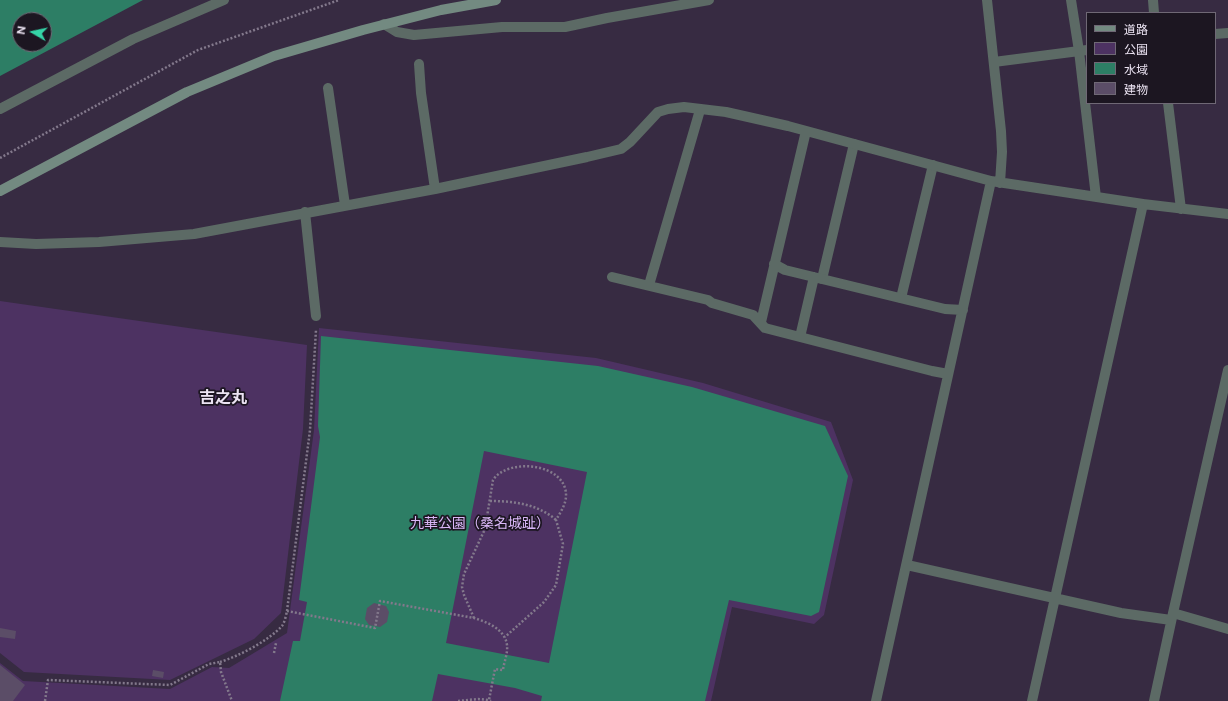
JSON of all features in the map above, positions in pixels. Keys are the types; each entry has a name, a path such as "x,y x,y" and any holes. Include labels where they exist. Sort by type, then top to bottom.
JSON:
{"street":[{"path":"0,109 133,39 224,0"},
{"path":"0,190 188,92 274,56 384,24 441,10 496,0"},
{"path":"384,24 397,32 414,35 502,27 565,27 709,0"},
{"path":"876,701 948,374 1002,152 987,0"},
{"path":"1071,0 1083,51 1086,85"},
{"path":"1152,0 1154,12"},
{"path":"1216,34 1228,33"},
{"path":"994,62 1083,51"},
{"path":"418,64 435,189"},
{"path":"328,88 345,205"},
{"path":"1088,104 1096,197"},
{"path":"1168,104 1181,209"},
{"path":"0,242 36,244 99,242 194,234 304,212 435,189 621,149 630,142 658,112 684,107 726,112 788,126 995,182 1143,204 1228,214"},
{"path":"649,285 700,110"},
{"path":"761,322 806,131"},
{"path":"800,337 818,278 854,144"},
{"path":"901,298 933,165"},
{"path":"1032,701 1143,204"},
{"path":"304,212 316,316"},
{"path":"774,264 785,270 945,309 963,310"},
{"path":"612,277 708,300 712,303 753,315 765,328 948,374"},
{"path":"1154,701 1228,370"},
{"path":"907,565 1121,613 1172,617 1228,629"}],"path":[{"path":"0,158 198,50 339,0"},
{"path":"45,701 48,680 170,685 209,664 228,660 265,640 283,625 287,611 310,430 316,316"},
{"path":"474,618 464,596 462,587 464,574 484,529 493,480 496,476 513,468 528,466 541,468 554,474 565,486 566,497 564,505 556,520"},
{"path":"490,501 520,503 550,514 556,520 563,544 556,585 544,602 505,637"},
{"path":"287,611 375,628 380,602 474,618 492,624 505,637 507,647 503,670 495,669 490,701 478,698 458,701"},
{"path":"274,653 276,643"},
{"path":"220,662 221,672 232,701"}],"green space":[{"path":"0,301 307,345 303,429 281,613 254,639 170,680 24,672 0,653"},
{"name":"九華公園（桑名城趾）","path":"319,328 596,358 703,383 831,422 853,480 824,615 814,624 732,607 711,701 0,701 0,663 23,681 170,689 212,667 229,668 287,633 314,430"}],"water":[{"path":"0,0 143,0 52,48 52,12 12,12 12,52 45,52 0,76"},
{"name":"九華公園（桑名城趾）","path":"321,336 598,366 692,387 825,426 848,476 819,612 811,616 729,600 705,701 541,701 542,696 515,688 438,674 432,701 280,701 293,641 300,641 307,602 299,600 320,437 318,426","holes":["484,451 587,472 549,663 446,643"]}],"building":[{"path":"374,603 386,606 389,612 387,622 380,627 369,625 365,619 367,608"},
{"path":"0,628 16,631 15,639 0,637"},
{"path":"0,665 25,685 13,701 0,701"},
{"path":"153,670 164,672 163,678 152,676"}],"district":[{"name":"吉之丸","path":"223,398"}]}
